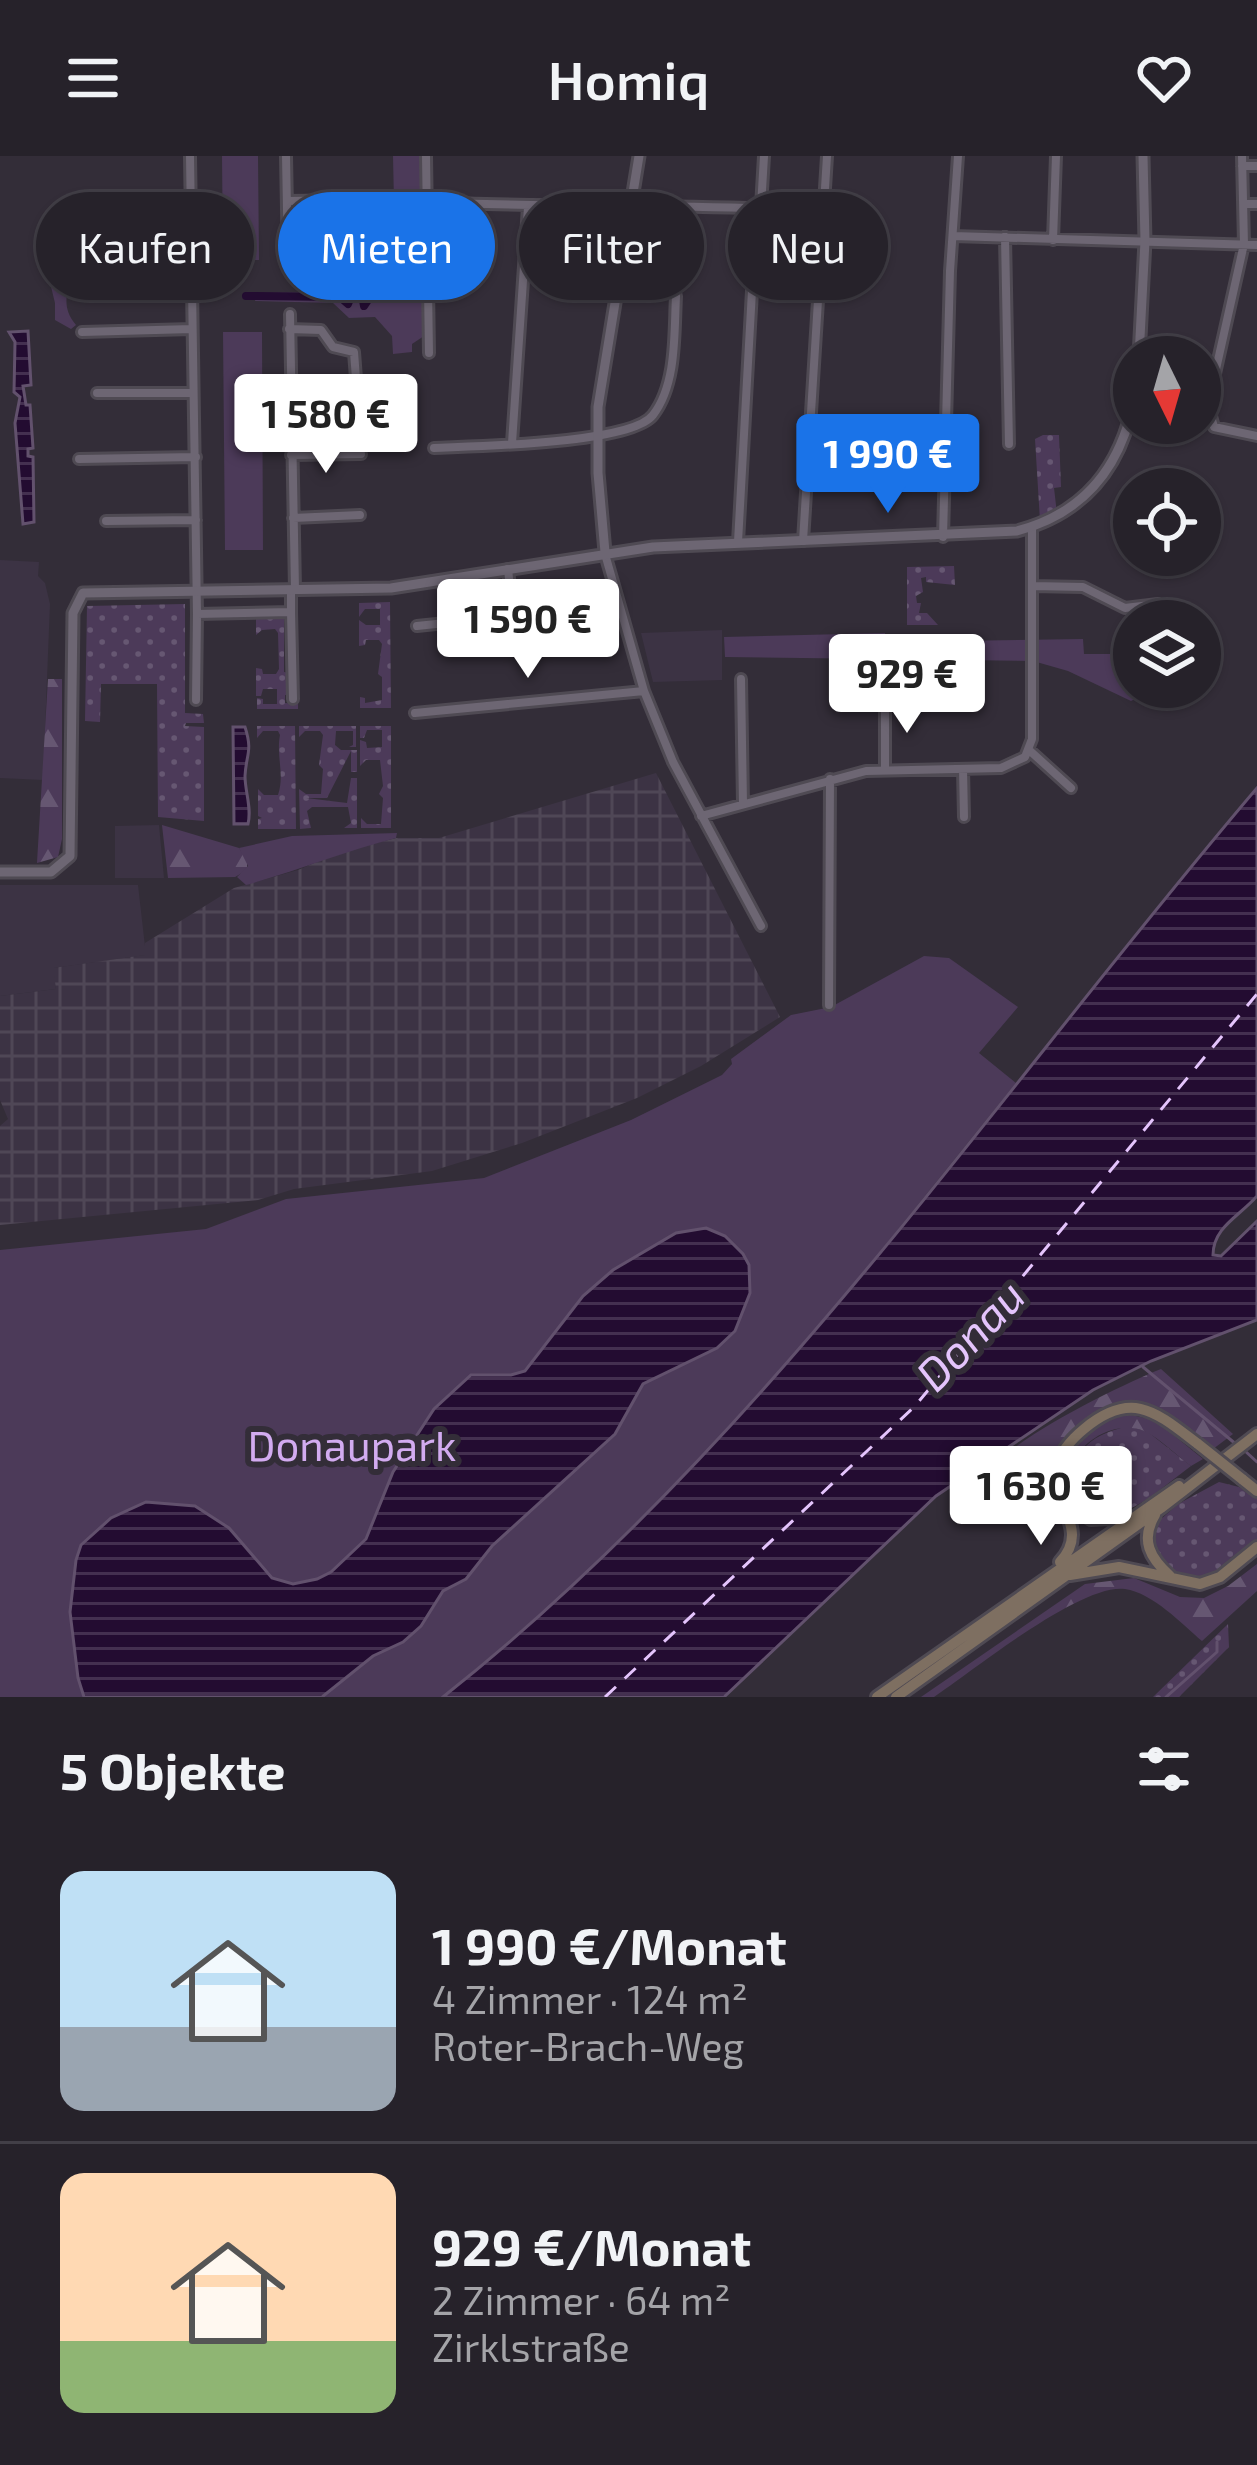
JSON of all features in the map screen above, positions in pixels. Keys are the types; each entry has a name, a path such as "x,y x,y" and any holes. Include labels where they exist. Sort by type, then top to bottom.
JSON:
{"main road":[{"path":"1020,1594 1072,1546 1074,1532 1057,1467 1070,1443 1114,1409 1141,1408 1159,1414 1257,1491"},
{"path":"896,1697 1257,1434"},
{"path":"1065,1501 1085,1516 1110,1521 1163,1502"},
{"path":"1163,1502 1149,1525 1147,1540 1153,1558 1172,1579"},
{"path":"877,1697 1020,1594 1163,1502"},
{"path":"1061,1578 1119,1567 1200,1584 1257,1547"}],"street":[{"path":"190,156 191,192"},
{"path":"286,156 288,192"},
{"path":"426,156 427,192"},
{"path":"633,192 639,156"},
{"path":"762,192 764,156"},
{"path":"824,192 827,156"},
{"path":"943,536 958,156"},
{"path":"1053,240 1056,156"},
{"path":"1140,336 1143,156"},
{"path":"1219,336 1244,244 1242,161 1257,166"},
{"path":"359,200 360,232 351,243 318,243 318,261 288,261 288,201 359,200"},
{"path":"1244,204 1257,204"},
{"path":"952,236 1257,245"},
{"path":"1005,237 1009,444"},
{"path":"192,300 196,700"},
{"path":"428,300 429,353"},
{"path":"512,443 522,300"},
{"path":"613,300 597,436 605,552 644,692 673,762 761,926"},
{"path":"434,448 634,429 653,415 669,374 676,300"},
{"path":"738,542 751,300"},
{"path":"803,541 817,300"},
{"path":"290,314 293,699"},
{"path":"82,332 192,329"},
{"path":"289,329 326,332 333,347 354,352 357,392 291,393"},
{"path":"97,393 193,393"},
{"path":"1221,428 1257,436"},
{"path":"0,872 50,872 70,856 73,613 78,597 89,591 403,586 605,552 1032,528 1064,513 1094,490 1123,444"},
{"path":"291,455 362,454"},
{"path":"79,459 196,457"},
{"path":"293,518 360,515"},
{"path":"106,521 196,520"},
{"path":"701,816 830,779 886,769 1010,766 1029,750 1033,739 1032,528"},
{"path":"417,626 513,616 508,567"},
{"path":"1032,586 1083,587 1113,602"},
{"path":"197,614 291,612"},
{"path":"741,679 743,804"},
{"path":"416,713 644,692"},
{"path":"885,703 886,769"},
{"path":"1029,750 1071,788"},
{"path":"964,769 964,817"},
{"path":"829,1005 830,779"}],"shaded area":[{"path":"0,560 39,562 38,576 45,583 50,604 43,780 0,778"},
{"path":"722,630 722,680 653,682 641,633"},
{"path":"656,773 780,1017 701,1066 637,1098 522,1143 432,1171 294,1189 258,1200 0,1225 0,1126 8,1119 0,1100 0,996 56,989 53,968 145,955 145,943 234,888 335,854 396,838 439,838"},
{"path":"159,825 164,878 115,878 115,826"},
{"path":"0,885 138,885 146,955 54,968 56,989 0,996"}],"green space":[{"path":"222,156 258,156 259,260 254,260 254,192 222,192"},
{"path":"393,156 422,156 422,192 394,192"},
{"path":"258,293 278,293 278,300 423,300 424,336 412,344 412,352 393,354 392,336 375,317 349,318 333,303 255,301"},
{"path":"67,300 76,325 71,329 55,320 55,303"},
{"path":"223,332 262,332 263,550 225,550"},
{"path":"1059,435 1061,487 1054,488 1057,514 1040,521 1035,439"},
{"path":"954,566 955,585 921,578 923,592 916,596 921,603 919,613 927,613 938,625 907,625 907,567"},
{"path":"390,602 391,708 360,708 360,697 365,703 382,700 378,674 382,644 366,640 359,646 359,620 380,625 380,609 365,609 359,617 359,603"},
{"path":"185,604 185,713 203,714 204,723 185,726 204,727 204,821 158,817 157,684 101,684 100,722 85,721 87,606"},
{"path":"256,619 284,619 284,672 289,673 290,695 285,695 285,703 298,704 298,709 257,709 257,698 263,704 277,704 277,689 263,689 256,696 256,668 263,674 276,674 279,669 278,633 262,630 256,635"},
{"path":"885,633 886,642 1083,639 1084,654 1113,654 1113,692 1033,661 725,657 724,637"},
{"path":"48,679 62,679 62,839 58,857 37,863"},
{"path":"257,726 295,726 296,829 258,829 262,818 258,816 258,789 264,795 278,795 281,773 278,731 263,731 257,738"},
{"path":"299,726 356,726 356,747 349,747 353,731 336,731 335,745 357,750 357,772 351,772 351,751 327,798 306,798 347,803 351,778 357,778 357,828 344,828 351,823 348,807 312,807 307,811 311,828 300,829 299,789 321,794 323,735 305,731 299,737"},
{"path":"360,726 391,726 391,828 361,828 361,818 367,824 381,824 383,786 380,760 366,760 360,766 360,740 367,748 382,747 382,730 367,730 360,738"},
{"path":"162,825 239,848 247,870 235,877 168,878"},
{"path":"397,833 396,838 246,885 237,877 248,866 239,848 292,836"},
{"name":"Donaupark","path":"924,956 949,958 1018,1007 979,1053 1016,1083 822,1324 730,1429 568,1590 443,1697 0,1697 0,1250 206,1229 286,1199 484,1178 631,1120 722,1075 731,1059 791,1015 831,1007"},
{"path":"1161,1369 1233,1434 1213,1449 1163,1412 1130,1403 1113,1406 1075,1430 1051,1463 1032,1478 981,1502 968,1495 980,1477 1025,1440"},
{"path":"1126,1414 1155,1420 1203,1459 1191,1466 1144,1431 1113,1430 1093,1439 1078,1455 1072,1468 1075,1493 1071,1500 1066,1469 1076,1444 1096,1425"},
{"path":"1129,1426 1148,1432 1191,1466 1148,1499 1119,1512 1103,1514 1070,1500 1073,1471 1083,1450 1101,1435"},
{"path":"1219,1482 1239,1487 1257,1499 1257,1542 1206,1578 1181,1574 1152,1551 1151,1528 1178,1504"},
{"path":"1257,1564 1257,1591 1202,1641 1146,1596 1125,1589 1106,1591 1056,1613 934,1697 921,1697 1085,1584 1134,1578 1180,1597 1204,1598"},
{"path":"1228,1624 1229,1647 1179,1697 1153,1697"}],"water":[{"path":"28,331 31,385 23,386 26,405 30,405 33,448 28,449 28,456 33,457 34,522 23,524 15,423 20,397 14,392 15,342 9,332"},
{"path":"233,727 245,727 249,742 248,824 234,824"},
{"name":"Donau","path":"1257,788 1257,1196 1222,1229 1213,1255 1221,1256 1257,1221 1257,1320 1151,1361 1093,1390 936,1496 724,1697 443,1697 560,1597 669,1491 772,1379 872,1263"},
{"path":"706,1228 725,1236 749,1265 750,1293 735,1331 717,1348 643,1384 615,1434 492,1546 466,1579 443,1591 421,1626 403,1642 373,1656 322,1697 84,1697 70,1612 76,1560 81,1545 111,1518 146,1502 195,1506 229,1528 272,1578 293,1584 317,1579 366,1539 393,1472 434,1409 471,1375 525,1371 583,1296 613,1270 676,1233"}],"waterway":[{"path":"254,296 278,296"},
{"path":"343,300 348,304 350,300"},
{"path":"363,300 364,306 368,300"},
{"path":"1143,1367 1237,1445"},
{"path":"1245,1451 1257,1462"},
{"path":"1166,1697 1217,1652 1217,1642"}],"ferry route":[{"path":"605,1697 915,1406 1257,994"}]}
